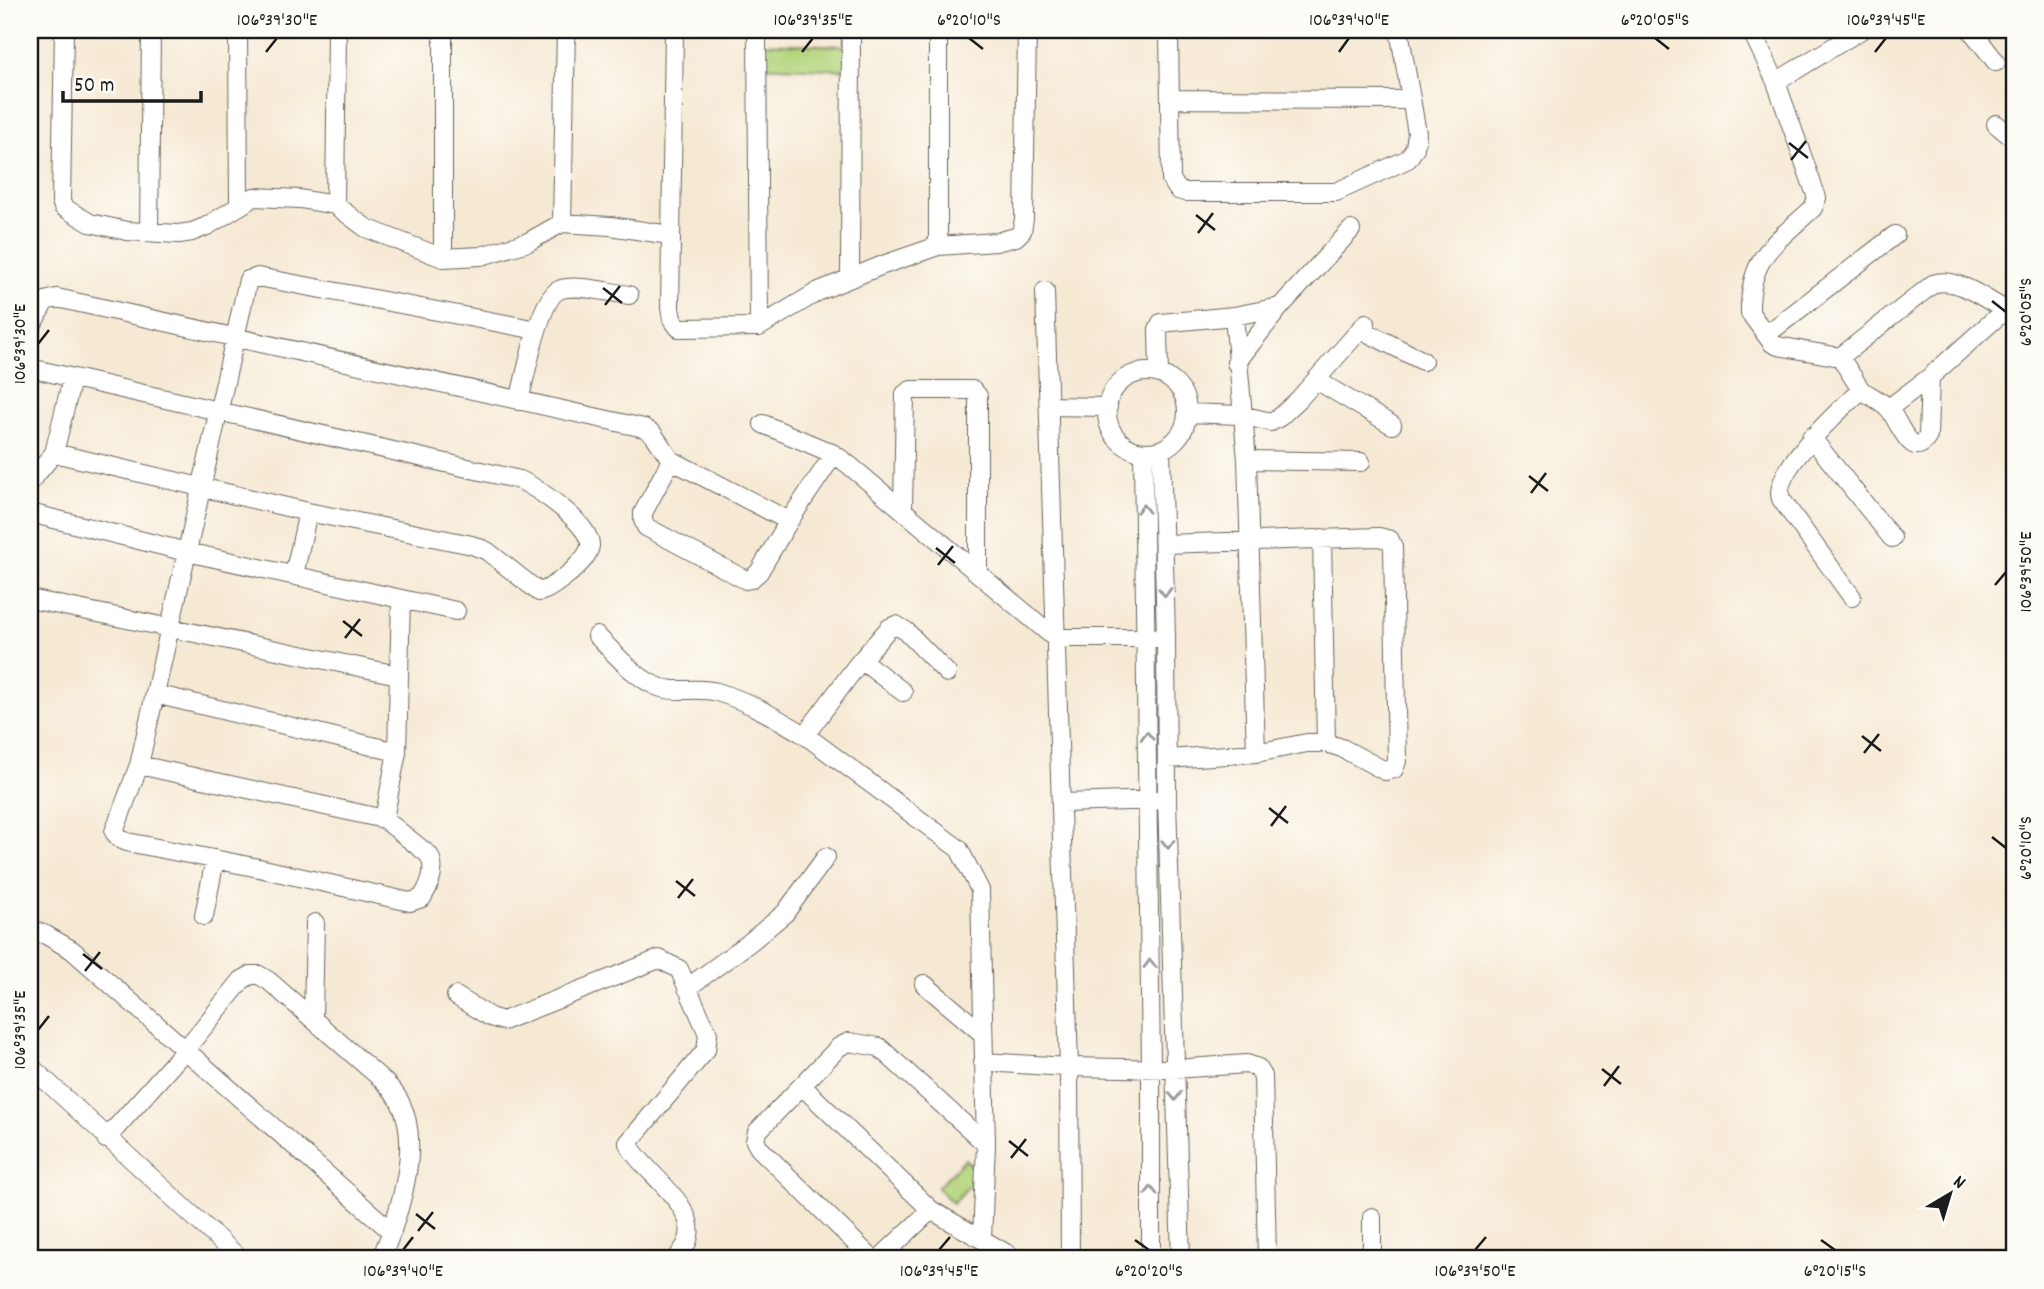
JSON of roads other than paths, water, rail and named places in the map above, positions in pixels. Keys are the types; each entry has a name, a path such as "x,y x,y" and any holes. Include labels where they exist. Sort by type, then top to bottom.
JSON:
{"street":[{"path":"64,30 60,181 63,207 90,223 127,231 178,234 192,232 254,197 270,197 335,205 366,228 443,258 481,256 527,242 562,223 610,226 670,235"},
{"path":"149,232 151,30"},
{"path":"238,30 239,204"},
{"path":"335,205 337,30"},
{"path":"443,30 443,258"},
{"path":"562,223 566,30"},
{"path":"674,30 670,308 675,325 679,328 759,327 819,291 938,246 996,242 1016,237 1022,230 1024,219 1027,30"},
{"path":"757,30 759,327"},
{"path":"850,278 851,30"},
{"path":"938,30 938,246"},
{"path":"1169,30 1171,179 1178,190 1306,194 1336,192 1408,159 1415,148 1417,132 1399,30"},
{"path":"1751,30 1776,82 1817,198 1814,208 1766,252 1758,264 1750,313 1778,346 1840,357 1861,390 1889,408 1910,443 1917,445 1922,444 1928,436 1930,377"},
{"path":"1776,82 1861,30"},
{"path":"1970,30 1996,62"},
{"path":"1171,99 1411,100"},
{"path":"1996,124 2014,139"},
{"path":"1236,363 1280,307 1351,230"},
{"path":"1766,335 1895,235"},
{"path":"139,765 384,820 429,855 434,868 426,892 417,901 410,902 127,842 114,832 139,765 201,486 220,413 246,284 254,276 537,330"},
{"path":"1840,357 1933,284 1940,282 1954,283 2005,310 1930,377 1889,408"},
{"path":"519,401 537,330 551,295 560,289 572,288 629,295"},
{"path":"1045,292 1069,1068 1070,1259"},
{"path":"30,329 45,301 57,298 644,428 653,434 671,460 789,521"},
{"path":"1159,374 1158,329 1161,323 1234,316 1280,307"},
{"path":"1234,316 1236,363 1247,460 1256,753"},
{"path":"1188,413 1241,415 1271,422 1280,417 1316,380 1363,326 1423,361"},
{"path":"30,368 520,480 549,497 564,510 584,532 590,547 581,562 567,575 539,592 486,551 472,545 308,512 54,453"},
{"path":"1152,371 1170,377 1182,391 1188,408 1186,426 1176,441 1152,452 1125,446 1112,433 1107,416 1108,407 1109,398 1119,382 1134,373 1152,371"},
{"path":"30,482 54,453 72,379"},
{"path":"1316,380 1392,425"},
{"path":"903,509 905,394 911,390 973,390 978,396 978,573"},
{"path":"1852,597 1778,492 1811,437 1861,390"},
{"path":"1049,406 1108,407"},
{"path":"763,424 834,454 1055,638 1166,637"},
{"path":"1811,437 1892,538"},
{"path":"1152,452 1164,544 1167,800 1181,1259"},
{"path":"1151,1259 1148,800 1144,639 1152,452"},
{"path":"671,460 643,513 646,527 740,578 751,579 759,572 834,454"},
{"path":"1247,460 1361,462"},
{"path":"294,575 308,512"},
{"path":"30,513 187,552 456,611"},
{"path":"1164,544 1379,537 1390,540 1393,547 1396,766 1385,771 1342,748 1326,743 1307,743 1256,753 1168,759"},
{"path":"1322,538 1326,743"},
{"path":"30,599 398,675"},
{"path":"384,820 397,752 401,599"},
{"path":"805,735 861,660 889,628 896,625 906,631 947,673"},
{"path":"597,636 651,684 664,690 716,692 748,705 805,735 959,849 980,890 986,1144 982,1238"},
{"path":"861,660 903,692"},
{"path":"155,694 397,752"},
{"path":"1062,803 1167,800"},
{"path":"687,988 785,914 826,857"},
{"path":"204,916 215,859"},
{"path":"313,1019 315,923"},
{"path":"30,929 72,950 392,1232"},
{"path":"457,996 490,1017 503,1021 659,959 678,969 708,1034 706,1050 628,1143 673,1196 686,1217 690,1228 688,1240 677,1259"},
{"path":"107,1139 185,1051 242,980 251,975 259,975 381,1079 400,1102 407,1125 409,1160 392,1232 382,1259"},
{"path":"924,984 983,1034"},
{"path":"930,1210 877,1259 871,1258 759,1148 755,1141 757,1132 839,1047 849,1042 879,1047 986,1144"},
{"path":"984,1062 1069,1068 1174,1069 1247,1064 1258,1068 1263,1076 1267,1259"},
{"path":"30,1066 240,1259"},
{"path":"802,1086 930,1210 1016,1259"},
{"path":"1372,1217 1372,1259"}]}
